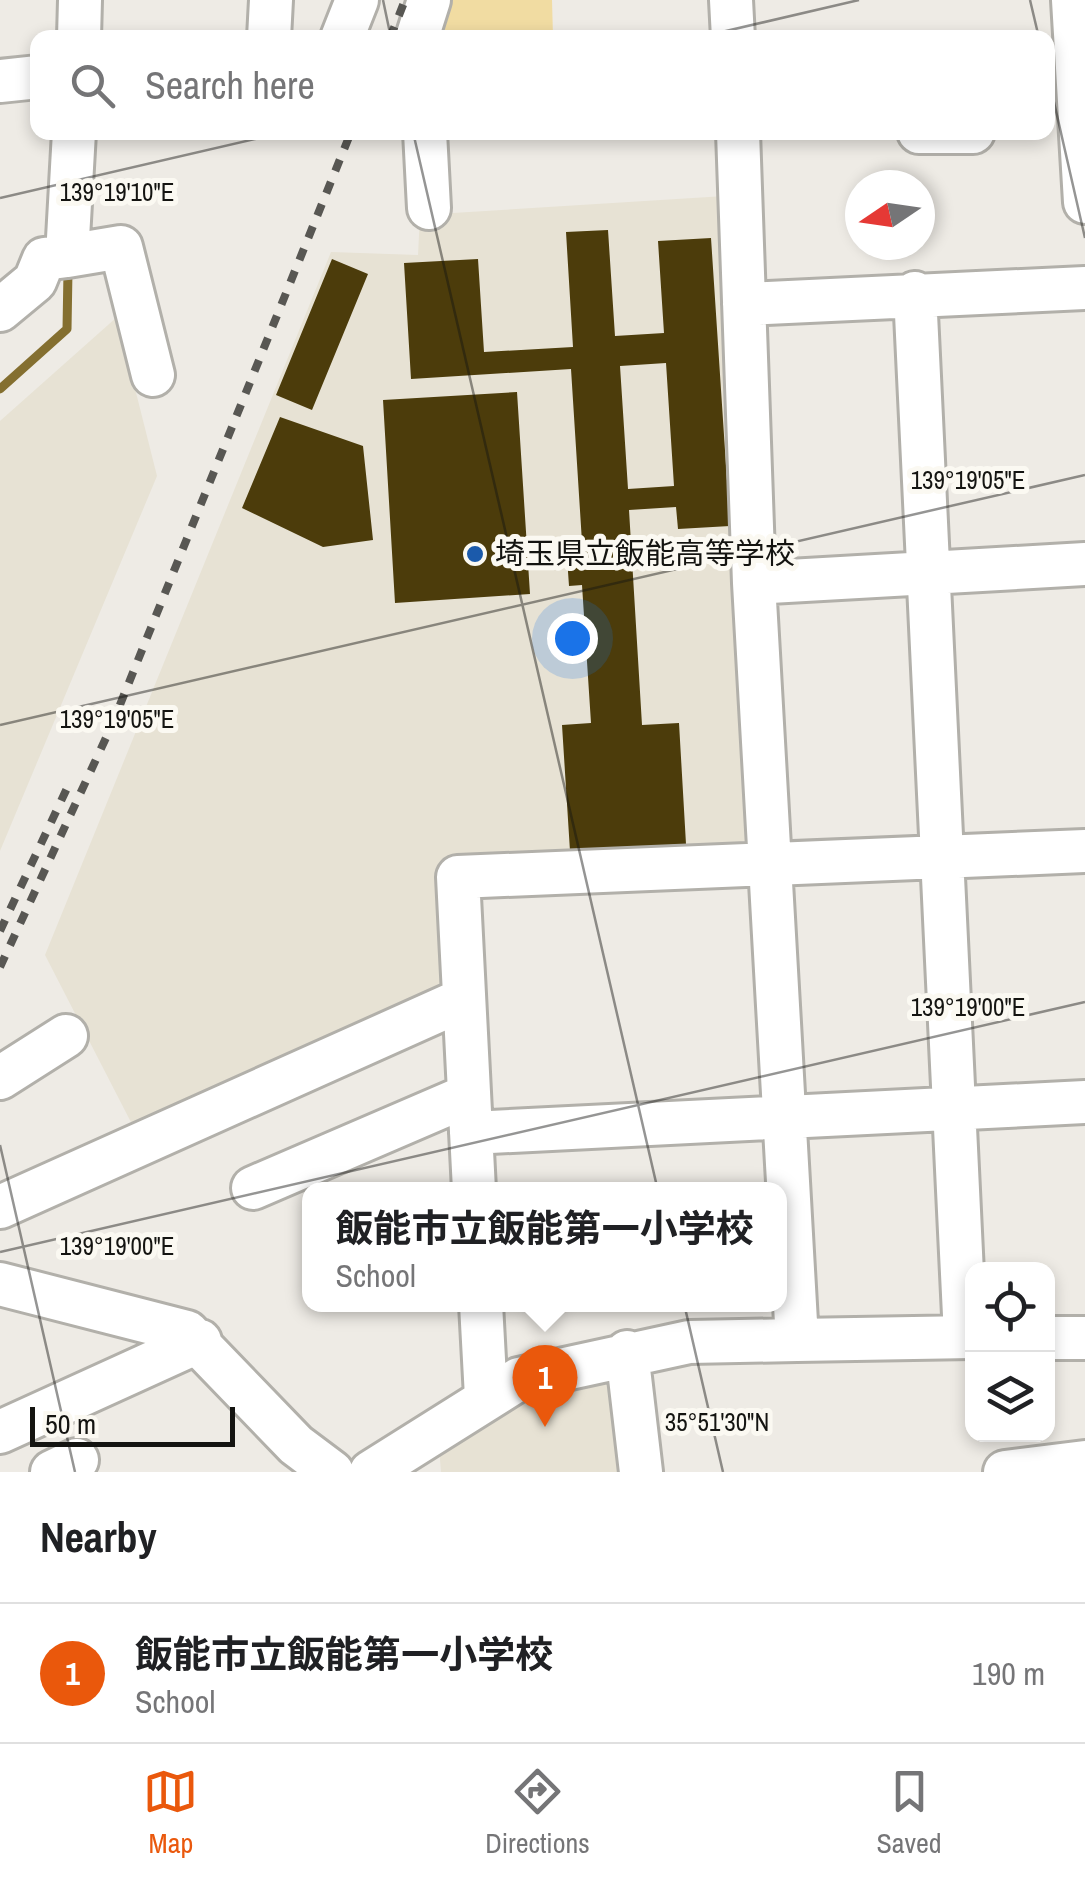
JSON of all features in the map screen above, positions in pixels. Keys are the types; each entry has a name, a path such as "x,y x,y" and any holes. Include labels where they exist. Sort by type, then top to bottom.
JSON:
{"street":[{"path":"78,30 80,0"},
{"path":"269,30 270,0"},
{"path":"345,30 357,0"},
{"path":"419,30 428,0"},
{"path":"731,0 733,30"},
{"path":"1073,0 1062,64 1064,128 1085,202"},
{"path":"0,80 30,78"},
{"path":"67,256 74,140"},
{"path":"425,140 429,208"},
{"path":"738,140 754,583 797,1340"},
{"path":"0,310 35,281 44,260 121,247 153,375"},
{"path":"744,304 1085,288"},
{"path":"915,293 965,1275"},
{"path":"754,583 1085,564"},
{"path":"474,1182 458,877 1085,851"},
{"path":"0,1207 464,998"},
{"path":"0,1078 66,1036"},
{"path":"253,1188 470,1114 783,1116 1085,1102"},
{"path":"0,1284 187,1332 200,1341 253,1403 296,1445 332,1472"},
{"path":"481,1312 486,1397"},
{"path":"370,1472 415,1458 486,1397 519,1379 627,1352 689,1342 965,1336"},
{"path":"1055,1338 1085,1338"},
{"path":"0,1432 200,1341"},
{"path":"627,1352 641,1472"},
{"path":"1005,1472 1085,1462"}],"shaded area":[{"path":"444,0 552,0 553,30 439,30"},
{"name":"埼玉県立飯能高等学校","path":"725,196 754,852 446,870 453,995 136,1132 45,955 331,252 418,255 420,215"},
{"path":"117,317 157,476 0,851 0,421"},
{"path":"618,1376 630,1472 441,1472 439,1446 491,1408"}],"building":[{"path":"608,230 615,336 664,333 658,241 711,238 730,526 678,529 676,507 629,510 642,725 679,723 686,844 570,851 562,725 591,723 582,585 569,586 566,543 582,542 571,369 411,379 404,263 478,259 484,352 573,347 566,232","holes":["666,363 674,486 628,489 620,366"]},
{"path":"332,259 368,274 312,410 276,395"},
{"path":"517,392 530,594 395,603 383,400"},
{"path":"280,417 363,446 373,540 323,547 242,508"}],"waterway":[{"path":"0,389 67,329 68,271"}],"railway":[{"path":"393,30 405,0"},
{"path":"0,967 111,727 348,140"},
{"path":"0,931 69,784"}],"place":[{"name":"埼玉県立飯能高等学校","path":"475,554"},
{"name":"飯能市立飯能第一小学校","path":"545,1427"}]}
